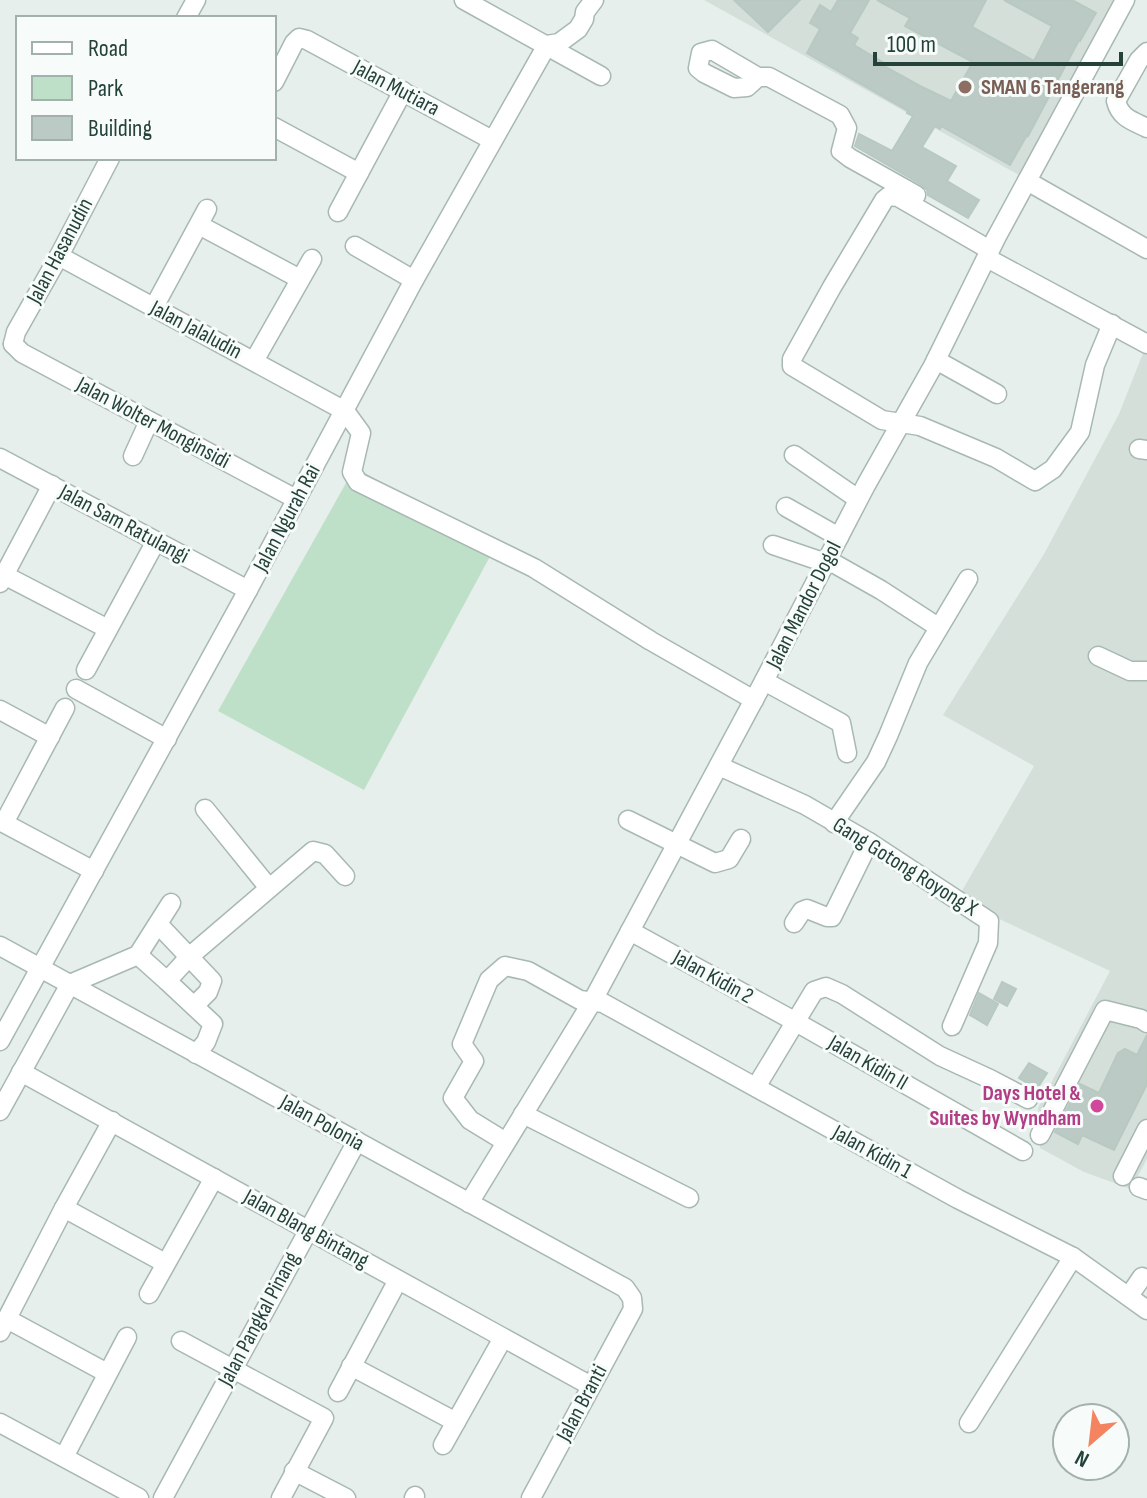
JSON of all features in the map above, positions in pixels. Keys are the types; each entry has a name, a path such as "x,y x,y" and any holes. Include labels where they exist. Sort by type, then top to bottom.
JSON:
{"street":[{"path":"464,0 601,76"},
{"path":"570,0 590,6"},
{"name":"Jalan Mandor Dogol","path":"469,1203 592,1002 1125,0"},
{"name":"Jalan Ngurah Rai","path":"0,1041 248,590 339,408 547,45 559,43 578,29 590,6"},
{"name":"Jalan Mutiara","path":"276,78 294,43 299,38 307,40 492,140"},
{"path":"1147,52 1139,60 1116,101 1124,117 1147,128"},
{"path":"758,77 769,77 840,115 847,128 841,151 850,158 1147,344"},
{"path":"338,212 403,91"},
{"path":"276,128 359,173"},
{"name":"Jalan Hasanudin","path":"6,350 109,160"},
{"path":"1027,181 1147,249"},
{"path":"991,249 898,197 889,196 832,287 791,364 882,420 933,431 996,458 1035,481 1053,469 1080,432 1095,365 1112,324"},
{"path":"154,307 203,217 300,279"},
{"path":"355,246 414,280"},
{"name":"Jalan Jalaludin","path":"59,256 339,408"},
{"path":"254,361 312,259"},
{"name":"Jalan Wolter Monginsidi","path":"6,350 22,353 296,499"},
{"path":"936,360 997,394"},
{"path":"339,408 361,433 352,472 358,482 534,568 651,641 754,700"},
{"path":"133,456 149,421"},
{"path":"794,455 858,499"},
{"name":"Jalan Sam Ratulangi","path":"0,458 248,590"},
{"path":"52,485 2,579 108,629"},
{"path":"786,507 839,537"},
{"path":"86,670 156,541"},
{"path":"773,545 835,564 938,627"},
{"path":"834,823 876,762 918,663 968,579"},
{"path":"1098,656 1130,671 1147,671"},
{"path":"764,681 841,723 847,753"},
{"path":"76,689 167,739"},
{"path":"65,708 2,822 94,871"},
{"path":"0,710 50,737"},
{"name":"Gang Gotong Royong X","path":"719,766 805,805 869,842 989,921 988,943 952,1026"},
{"path":"205,809 269,888"},
{"path":"628,820 715,863 729,859 741,839"},
{"path":"794,923 807,909 832,917 869,842"},
{"path":"167,981 190,956 313,851 325,854 345,876"},
{"path":"0,1111 70,984 138,955 171,903"},
{"path":"158,924 212,981 208,992 194,1006"},
{"name":"Jalan Kidin 2","path":"630,931 796,1022"},
{"name":"Jalan Polonia","path":"0,946 625,1288 632,1298 633,1309"},
{"path":"138,955 213,1024 206,1042 196,1054"},
{"name":"Jalan Kidin 1","path":"506,1142 470,1120 453,1098 474,1061 462,1044 489,980 505,966 528,971 580,1000 603,1003 958,1199 1073,1257 1147,1310"},
{"path":"756,1087 814,991 826,987 940,1056 1028,1099"},
{"path":"1040,1135 1105,1010 1147,1023"},
{"name":"Jalan Kidin II","path":"796,1022 1023,1151"},
{"name":"Jalan Blang Bintang","path":"21,1072 591,1386"},
{"path":"523,1114 689,1198"},
{"path":"107,1373 4,1325 112,1121"},
{"path":"1137,1184 1147,1129"},
{"name":"Jalan Pangkal Pinang","path":"163,1498 357,1141"},
{"path":"149,1294 214,1178"},
{"path":"64,1208 165,1263"},
{"path":"969,1423 1073,1257"},
{"path":"1129,1296 1142,1277"},
{"path":"338,1392 398,1280"},
{"name":"Jalan Branti","path":"531,1498 633,1309"},
{"path":"64,1457 127,1337"},
{"path":"443,1445 503,1338"},
{"path":"181,1341 324,1418 281,1498"},
{"path":"351,1366 456,1422"},
{"path":"0,1423 139,1498"},
{"path":"294,1471 346,1498"}],"shaded area":[{"name":"SMAN 6 Tangerang","path":"704,0 1116,0 1019,175"},
{"path":"1147,343 1147,1159 1131,1189 1084,1172 1040,1148 1038,1108 1110,971 978,909 959,896 1034,766 943,715 1044,554 1119,414"}],"green space":[{"path":"355,467 494,549 364,790 218,711"}],"building":[{"path":"734,0 800,0 768,32"},
{"path":"838,0 869,0 850,33 858,38 854,45 884,63 882,65 951,101 973,62 905,26 910,18 877,0 986,0 972,27 1034,61 1052,26 1004,0 1072,0 1096,13 1010,165 941,126 940,129 935,126 922,147 956,166 947,181 979,200 968,218 928,195 922,185 855,146 859,134 892,151 913,116 807,53 820,29 810,23 820,5 831,12"},
{"path":"1002,982 1016,989 1007,1006 994,999"},
{"path":"979,993 998,1004 987,1025 970,1015"},
{"name":"Days Hotel & Suites by Wyndham","path":"1147,1035 1147,1084 1114,1150 1082,1135 1078,1144 1055,1132 1080,1084 1099,1093 1118,1053 1125,1049 1137,1055"},
{"path":"1029,1063 1047,1073 1037,1089 1019,1078"}],"place":[{"name":"SMAN 6 Tangerang","path":"965,87"},
{"name":"Days Hotel & Suites by Wyndham","path":"1097,1106"}]}
